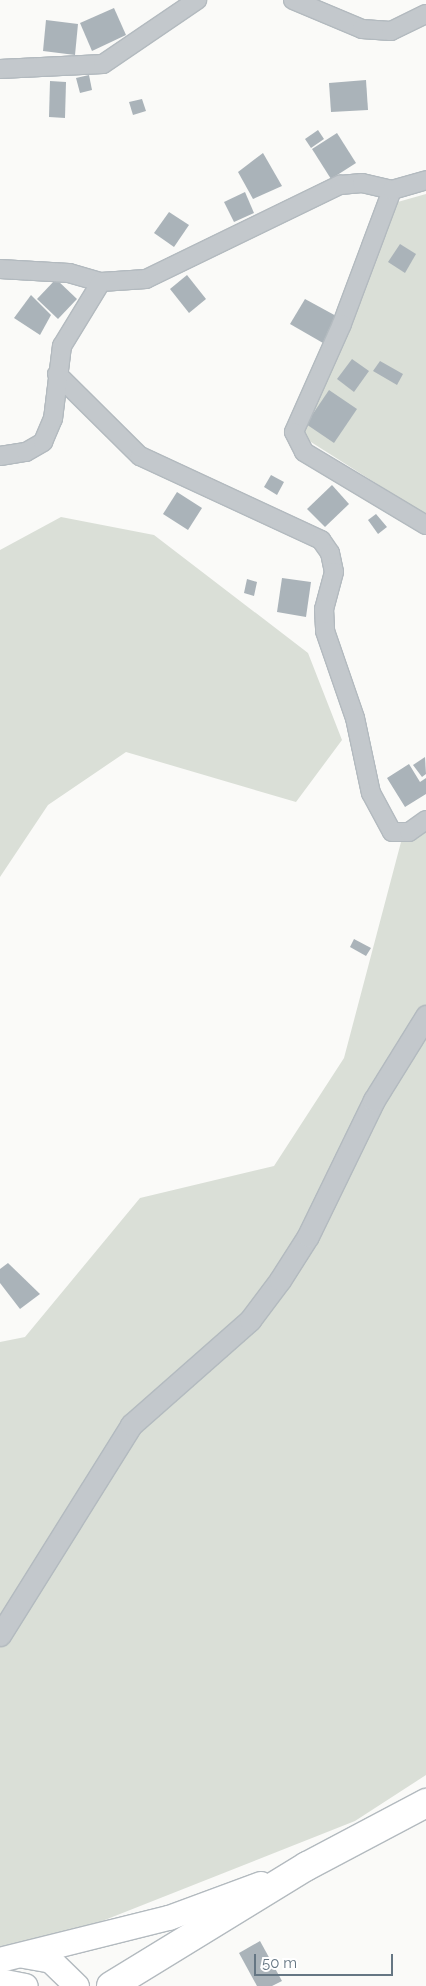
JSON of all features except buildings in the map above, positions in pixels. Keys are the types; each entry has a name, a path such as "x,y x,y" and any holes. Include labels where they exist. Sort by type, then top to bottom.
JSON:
{"main road":[{"path":"110,1986 307,1866 426,1803"},
{"path":"9,1957 169,1918 307,1866"},
{"path":"9,1957 51,1961 77,1986"},
{"path":"0,1981 26,1986"}],"street":[{"path":"0,69 103,64 197,0"},
{"path":"294,0 362,30 391,30 426,14"},
{"path":"0,268 69,273 101,282 146,279 340,185 362,183 392,190 426,180"},
{"path":"392,190 342,324 294,432 304,452 426,525"},
{"path":"0,456 26,452 43,442 53,419 57,374 62,346 101,282"},
{"path":"57,374 140,456 321,540 330,553 334,572 324,609 325,631 355,718 371,793 392,832 409,832 426,820"},
{"path":"0,1635 131,1425 250,1320 280,1280 308,1236 374,1100 426,1016"}],"shaded area":[{"path":"426,194 426,515 292,430 387,205"},
{"path":"61,517 154,535 308,653 342,740 296,802 126,752 48,805 0,877 0,550"},
{"path":"426,823 426,1775 355,1821 82,1929 0,1948 0,1342 25,1337 140,1198 274,1166 344,1058 401,842"}]}
